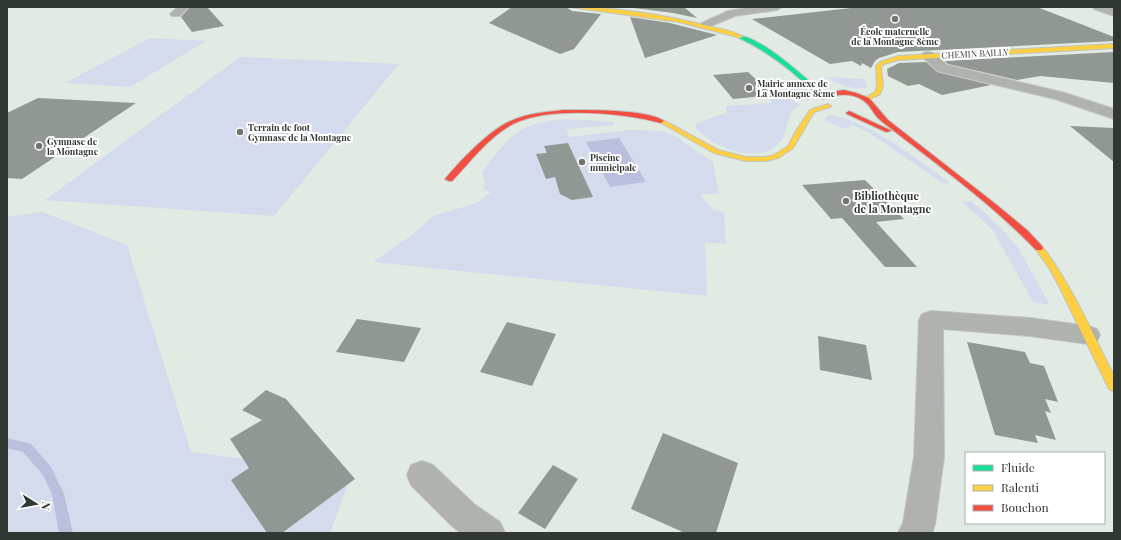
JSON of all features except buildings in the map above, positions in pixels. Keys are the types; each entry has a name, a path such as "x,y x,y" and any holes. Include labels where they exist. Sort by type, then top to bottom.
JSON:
{"main road":[{"path":"572,7 671,18 706,25 749,40 793,67 814,77"},
{"name":"CHEMIN BAILLY","path":"866,99 878,93 880,86 878,67 882,63 898,58 1112,46"},
{"path":"793,67 823,97 824,103 916,146"},
{"path":"829,84 848,93 866,99 872,105 872,108 885,121 916,146 977,190 1003,212 1031,240 1055,270 1114,387"},
{"path":"823,97 832,93 848,93"},
{"path":"449,179 504,127 522,118 563,112 628,115 658,120 675,128 707,148 726,155 750,159 771,158 785,153 794,144 796,135 812,111 838,110 864,112 872,108"}],"street":[{"path":"706,25 732,13 777,7"},
{"path":"1098,7 1114,13"},
{"path":"928,56 942,68 1060,96 1114,114"},
{"path":"914,533 919,524 929,457 931,320 1030,327 1088,335"},
{"path":"422,475 463,515 488,533"}],"shaded area":[{"path":"150,38 206,41 130,87 65,83"},
{"name":"Terrain de foot Gymnase de la Montagne","path":"240,57 399,64 274,216 45,200"},
{"path":"826,77 865,79 867,88 846,86"},
{"path":"789,88 807,89 809,93 809,101 794,94"},
{"path":"783,94 800,105 794,109 791,114 780,142 771,149 761,153 749,154 724,147 712,141 695,127 697,123 726,113 726,106 772,103 769,97"},
{"path":"834,115 850,120 880,135 909,153 950,183 944,184 868,132 852,125 843,129 825,120 827,116"},
{"path":"567,119 614,122 614,125 566,129 569,137 630,130 663,131 675,136 713,162 719,194 700,194 713,210 724,212 726,244 705,242 707,296 373,262 412,235 433,216 477,203 491,192 483,189 485,183 482,172 508,140 517,133 537,123"},
{"path":"971,201 995,222 1017,246 1050,305 1033,302 992,229 962,202"},
{"path":"42,212 127,245 191,452 352,473 330,533 7,533 7,217"}],"water":[{"path":"619,138 646,182 610,187 586,142"}],"waterway":[{"path":"7,443 27,448 47,471 58,494 66,533"}],"traffic: fast":[{"path":"741,37 764,49 785,63 823,97"}],"traffic: slow":[{"path":"572,7 658,17 700,25 741,37"},
{"path":"866,99 878,93 880,86 878,67 882,63 898,58 1114,46"},
{"path":"661,121 716,152 746,159 766,159 776,157 787,151 791,147 812,111 828,106"},
{"path":"1039,248 1055,270 1064,286 1114,387"}],"traffic: jam":[{"path":"823,97 833,93 844,92 854,94 866,100 880,116 920,149 991,203 1024,232 1039,248"},
{"path":"449,179 495,134 513,122 526,117 564,112 586,112 629,114 661,121"},
{"path":"849,113 888,131"}],"place":[{"name":"École maternelle de la Montagne 8ème","path":"895,19"},
{"name":"Mairie annexe de La Montagne 8ème","path":"749,88"},
{"name":"Terrain de foot Gymnase de la Montagne","path":"240,132"},
{"name":"Gymnase de la Montagne","path":"39,146"},
{"name":"Piscine municipale","path":"582,162"},
{"name":"Bibliothèque de la Montagne","path":"846,201"}]}
